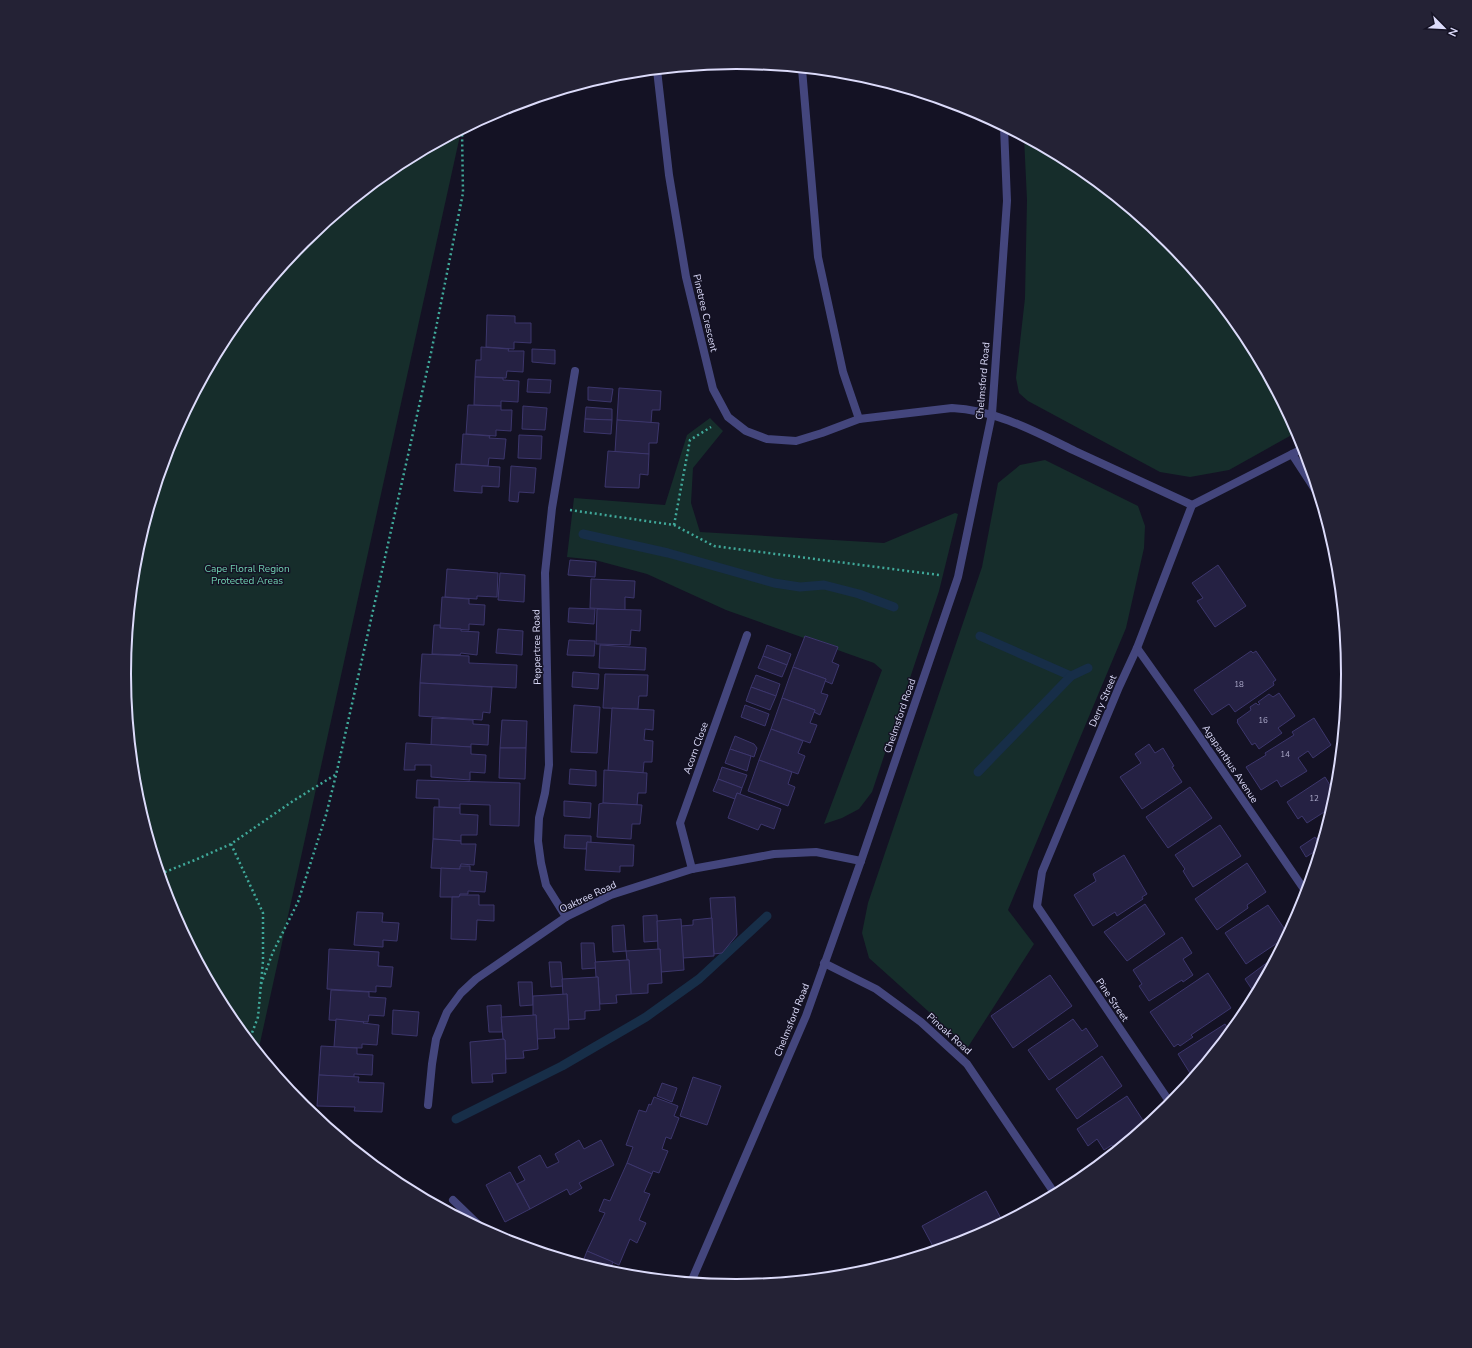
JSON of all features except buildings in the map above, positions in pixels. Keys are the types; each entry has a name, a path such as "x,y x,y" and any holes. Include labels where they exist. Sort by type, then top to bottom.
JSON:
{"street":[{"path":"802,73 818,257 842,372 858,419"},
{"name":"Pinetree Crescent","path":"657,74 668,175 686,276 713,389 728,417 746,430 767,439 796,441 822,434 858,419 952,408 967,408 992,414"},
{"name":"Chelmsford Road","path":"693,1278 806,1016 862,861 958,577 992,414 1007,201 1004,131"},
{"name":"Peppertree Road","path":"566,917 546,885 538,841 539,818 545,793 549,765 545,573 552,508 575,371"},
{"path":"992,414 1025,427 1192,505 1298,451"},
{"path":"1292,454 1309,480"},
{"name":"Derry Street","path":"1037,906 1042,872 1119,687 1137,648 1192,505"},
{"name":"Acorn Close","path":"692,869 680,823 747,635"},
{"name":"Agapanthus Avenue","path":"1137,648 1302,886"},
{"name":"Oaktree Road","path":"428,1105 436,1039 447,1012 461,993 476,979 566,917 610,895 692,869 774,854 816,852 862,861"},
{"name":"Pine Street","path":"1037,906 1167,1098"},
{"name":"Pinoak Road","path":"824,963 876,989 921,1022 967,1064 1052,1189"},
{"path":"453,1200 474,1220"}],"path":[{"path":"261,984 273,952 298,902 326,815 336,775 431,353 463,193 462,134"},
{"path":"674,526 690,440 728,417"},
{"path":"552,508 674,526 714,546 958,577"},
{"path":"165,872 231,844 293,801 336,775"},
{"path":"231,844 263,913 263,961 258,1017 251,1035"}],"green space":[{"name":"Cape Floral Region Protected Areas","path":"460,135 259,1046 233,1010 193,942 177,906 163,868 152,831 136,753 132,714 132,634 136,595 143,556 152,517 163,480 177,442 193,406 212,371 256,306 281,275 308,246 337,219 400,171"},
{"path":"1024,142 1072,171 1104,194 1135,219 1164,246 1191,275 1239,338 1279,406 1292,435 1229,470 1190,477 1160,472 1028,401 1019,393 1016,378 1025,298 1027,200"},
{"path":"710,418 723,431 693,468 691,503 700,532 884,543 955,513 958,514 939,591 872,792 859,809 842,818 824,824 882,670 874,663 726,610 647,574 595,560 567,557 574,498 665,505 687,435"},
{"path":"1045,460 1138,506 1145,526 1144,548 1126,628 1008,910 1034,944 968,1047 869,958 862,933 868,903 982,567 998,483 1020,465"}],"waterway":[{"path":"583,534 668,553 774,583 800,587 824,585 859,594 894,607"},
{"path":"980,636 1071,676"},
{"path":"978,772 1071,676 1088,668"},
{"path":"456,1119 562,1066 646,1017 699,979 767,916"}]}
